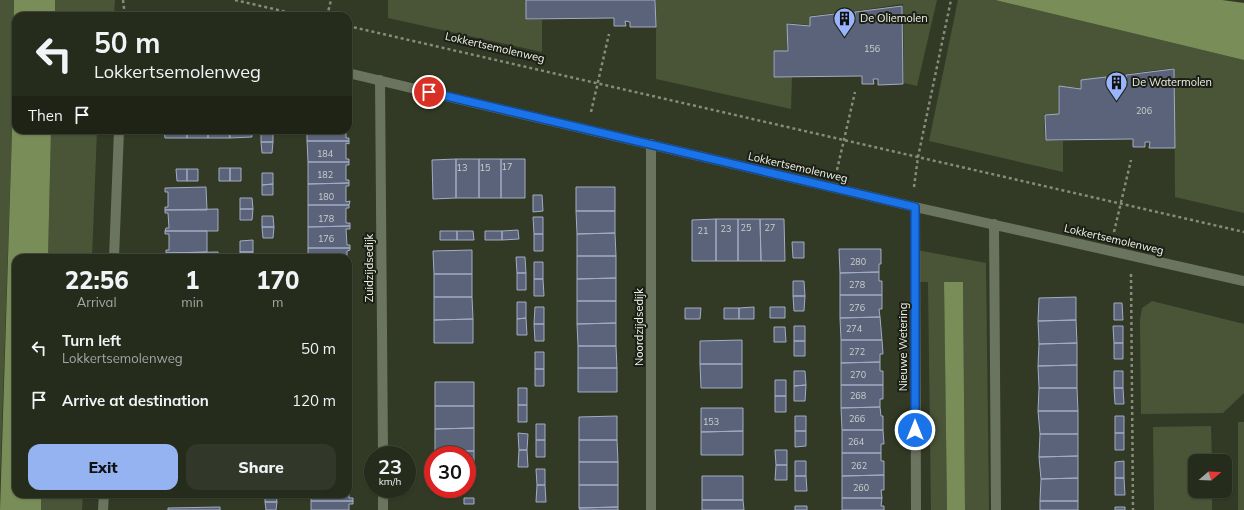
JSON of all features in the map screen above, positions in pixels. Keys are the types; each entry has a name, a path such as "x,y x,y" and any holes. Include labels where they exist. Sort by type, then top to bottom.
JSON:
{"street":[{"name":"Lokkertsemolenweg","path":"352,74 833,188 1244,281"},
{"name":"Zuidzijdsedijk","path":"380,80 382,446"},
{"path":"114,254 119,134"},
{"name":"Noordzijdsedijk","path":"650,144 651,510"},
{"name":"Nieuwe Wetering","path":"915,207 916,510"},
{"path":"994,224 996,510"},
{"path":"103,510 104,498"},
{"path":"383,498 383,510"}],"path":[{"path":"123,0 124,12"},
{"path":"234,0 286,12"},
{"path":"328,12 331,0"},
{"path":"915,207 914,191 918,157 951,0"},
{"name":"Lokkertsemolenweg","path":"352,27 1244,232"},
{"path":"586,129 609,34"},
{"path":"833,188 855,92"},
{"path":"1110,250 1131,160"},
{"path":"1131,256 1133,510"}],"shaded area":[{"path":"0,0 14,0 14,12 12,12 12,130 0,484"},
{"path":"14,0 55,0 55,12 14,12"},
{"path":"55,0 115,0 114,12 55,12"},
{"path":"388,0 526,0 526,20 542,20 542,52 388,18"},
{"path":"656,0 937,0 917,86 904,83 903,4 855,11 855,20 835,18 835,13 810,16 810,25 787,23 787,51 773,51 773,77 792,77 791,109 656,79"},
{"path":"958,0 995,0 1244,60 1244,213 1175,197 1174,68 1126,74 1126,83 1107,81 1106,77 1081,80 1080,88 1058,86 1058,114 1044,114 1045,140 1063,141 1063,172 929,141"},
{"path":"995,0 1222,0 1244,3 1244,60"},
{"path":"12,132 12,134 51,134 48,254 12,254 12,498 41,498 41,510 0,510"},
{"path":"51,134 97,134 92,254 48,254"},
{"path":"917,250 986,263 989,510 965,510 963,282 944,282 947,510 931,510 928,282 918,282"},
{"path":"944,282 963,282 965,510 947,510"},
{"path":"1152,301 1244,324 1244,393 1223,413 1141,414 1140,320 1142,308"},
{"path":"1238,422 1244,422 1244,510 1238,510"},
{"path":"1211,426 1212,454 1188,454 1188,498 1212,498 1212,510 1154,510 1153,427"},
{"path":"41,498 83,498 82,510 41,510"}],"building":[{"path":"526,0 655,0 656,27 630,27 630,22 625,21 626,26 614,26 614,18 526,19"},
{"name":"De Oliemolen","path":"902,6 903,84 878,85 878,79 873,79 874,84 862,84 862,76 774,77 774,51 788,51 787,24 810,26 810,17 835,14 835,18 855,20 855,12"},
{"name":"De Watermolen","path":"1174,69 1175,148 1149,148 1150,142 1145,142 1145,147 1133,147 1133,139 1046,140 1045,115 1059,114 1059,86 1081,89 1081,80 1106,77 1106,81 1127,83 1126,75"},
{"path":"164,134 187,134 187,138 165,138"},
{"path":"187,134 208,134 208,138 187,138"},
{"path":"208,134 230,134 230,138 208,138"},
{"path":"230,134 252,134 252,137 230,138"},
{"path":"261,134 273,134 273,142 261,142"},
{"path":"307,134 346,134 346,138 349,138 349,141 307,141"},
{"path":"307,141 349,141 349,144 346,143 346,159 349,159 349,162 308,162"},
{"path":"261,142 273,142 272,153 262,153"},
{"path":"456,159 479,159 479,198 456,198"},
{"path":"456,159 456,198 433,199 432,160"},
{"path":"479,159 501,159 501,198 479,198"},
{"path":"501,159 525,159 525,198 501,198"},
{"path":"308,162 349,162 349,165 346,165 346,180 349,180 349,183 308,184"},
{"path":"219,168 230,168 230,181 219,181"},
{"path":"230,168 241,168 241,181 230,181"},
{"path":"176,169 187,169 187,181 177,181"},
{"path":"187,169 198,169 198,181 187,181"},
{"path":"262,173 273,173 273,184 262,185"},
{"path":"349,183 349,186 346,186 346,202 350,201 349,205 308,205 308,184"},
{"path":"273,184 273,195 262,195 262,185"},
{"path":"206,187 207,210 165,210 165,207 168,207 168,192 165,192 165,188"},
{"path":"576,187 615,187 615,211 576,211"},
{"path":"533,195 542,195 543,211 533,212"},
{"path":"240,198 252,198 253,209 240,209"},
{"path":"308,205 349,205 349,208 346,208 346,223 350,223 350,226 308,227"},
{"path":"218,209 218,231 165,231 166,228 169,228 168,213 165,213 165,210"},
{"path":"240,209 253,209 252,220 240,220"},
{"path":"576,211 615,211 615,233 577,234"},
{"path":"262,216 273,216 274,227 262,227"},
{"path":"533,217 543,217 543,234 534,234"},
{"path":"716,219 738,219 738,261 716,261"},
{"path":"716,219 716,261 692,261 692,220"},
{"path":"738,219 760,219 761,261 738,261"},
{"path":"760,219 784,219 785,261 761,261"},
{"path":"350,226 350,229 346,229 347,245 350,245 350,248 308,248 308,227"},
{"path":"262,227 274,227 273,238 263,238"},
{"path":"518,230 519,239 502,240 502,231"},
{"path":"165,231 207,231 207,252 166,253 166,250 169,250 169,234 165,234"},
{"path":"440,231 457,231 457,240 440,240"},
{"path":"457,231 473,231 474,240 457,240"},
{"path":"485,231 502,231 502,240 485,240"},
{"path":"615,233 616,256 577,256 577,234"},
{"path":"534,234 543,234 543,251 534,251"},
{"path":"253,240 253,252 240,252 240,241"},
{"path":"792,242 804,242 804,258 793,258"},
{"path":"308,248 350,248 350,250 347,251 347,254 308,254"},
{"path":"839,249 881,249 881,264 879,264 879,272 840,273"},
{"path":"472,250 472,274 434,274 433,251"},
{"path":"218,252 218,254 166,254"},
{"path":"240,252 253,252 253,254 240,254"},
{"path":"577,256 616,256 616,278 577,279"},
{"path":"516,257 525,257 526,273 517,273"},
{"path":"534,262 543,262 543,279 534,279"},
{"path":"879,272 879,281 882,281 882,295 840,295 840,273"},
{"path":"517,273 526,273 526,290 517,290"},
{"path":"434,274 472,274 472,297 434,297"},
{"path":"616,278 616,301 577,301 577,279"},
{"path":"534,279 543,279 544,296 534,296"},
{"path":"793,281 804,281 805,296 793,296"},
{"path":"840,295 882,295 882,309 879,309 880,317 840,318"},
{"path":"793,296 805,296 804,311 794,311"},
{"path":"434,297 472,297 473,319 434,320"},
{"path":"1076,297 1076,320 1038,321 1039,298"},
{"path":"577,301 616,301 616,323 577,324"},
{"path":"517,302 526,302 526,318 517,319"},
{"path":"1114,303 1122,303 1123,320 1114,320"},
{"path":"535,307 544,307 544,324 534,324"},
{"path":"754,307 754,319 739,319 739,308"},
{"path":"770,307 785,307 785,318 770,318"},
{"path":"685,308 701,308 700,319 685,319"},
{"path":"724,308 739,308 739,319 724,319"},
{"path":"880,317 882,340 841,340 840,318"},
{"path":"526,318 527,335 517,335 517,319"},
{"path":"473,319 473,343 434,343 434,320"},
{"path":"1076,320 1077,343 1039,344 1038,321"},
{"path":"616,323 616,346 578,346 577,324"},
{"path":"534,324 544,324 544,341 535,341"},
{"path":"794,326 805,326 805,341 794,341"},
{"path":"1113,326 1123,326 1123,343 1114,343"},
{"path":"774,327 785,327 786,342 774,342"},
{"path":"742,340 742,364 700,364 700,341"},
{"path":"841,340 882,340 883,354 880,354 880,362 841,363"},
{"path":"794,341 805,341 805,356 794,356"},
{"path":"1077,343 1077,365 1038,366 1039,344"},
{"path":"1114,343 1123,343 1123,359 1114,359"},
{"path":"578,346 616,346 617,368 578,368"},
{"path":"535,352 544,352 544,369 535,369"},
{"path":"880,362 880,371 883,371 883,385 841,385 841,363"},
{"path":"700,364 742,364 742,388 701,388"},
{"path":"1077,365 1077,388 1039,388 1038,366"},
{"path":"578,368 617,368 617,392 578,392"},
{"path":"535,369 544,369 544,386 535,386"},
{"path":"794,371 805,371 806,385 794,386"},
{"path":"1114,371 1123,371 1123,388 1114,388"},
{"path":"775,380 786,380 786,396 775,396"},
{"path":"435,382 474,382 474,406 435,406"},
{"path":"806,385 805,401 794,401 794,386"},
{"path":"841,385 883,385 883,399 880,399 880,407 841,408"},
{"path":"518,388 527,388 527,405 518,405"},
{"path":"1039,388 1077,388 1078,411 1038,411"},
{"path":"1114,388 1123,388 1124,404 1115,404"},
{"path":"775,396 786,396 786,412 775,412"},
{"path":"518,405 527,405 527,422 518,422"},
{"path":"435,406 474,406 474,428 435,429"},
{"path":"880,407 881,416 883,416 883,430 842,430 841,408"},
{"path":"701,408 743,408 743,431 701,432"},
{"path":"1038,411 1078,411 1078,434 1040,434"},
{"path":"617,416 617,440 579,440 579,417"},
{"path":"795,416 806,416 806,431 795,431"},
{"path":"1115,416 1124,416 1124,433 1115,433"},
{"path":"536,424 545,424 545,440 536,440"},
{"path":"474,428 474,446 435,446 435,429"},
{"path":"842,430 883,430 884,444 881,444 881,453 842,453"},
{"path":"743,431 743,455 701,455 701,432"},
{"path":"795,431 806,431 806,446 795,447"},
{"path":"518,433 528,434 527,450 519,450"},
{"path":"1115,433 1124,433 1124,450 1115,450"},
{"path":"1040,434 1078,434 1078,456 1039,457"},
{"path":"536,440 545,440 545,457 536,457"},
{"path":"579,440 617,440 618,462 579,462"},
{"path":"519,450 527,450 528,467 518,467"},
{"path":"775,450 787,450 787,465 776,465"},
{"path":"842,453 881,453 881,461 884,461 884,475 842,476"},
{"path":"1078,456 1078,478 1041,479 1039,457"},
{"path":"795,461 806,461 806,476 795,476"},
{"path":"1124,461 1124,478 1115,478 1115,462"},
{"path":"579,462 618,462 618,485 579,485"},
{"path":"776,465 787,465 787,480 775,480"},
{"path":"536,469 545,469 545,485 537,485"},
{"path":"884,475 884,490 881,490 882,498 842,498 842,476"},
{"path":"702,476 743,476 743,500 702,500"},
{"path":"795,476 806,476 807,491 795,491"},
{"path":"1078,478 1078,501 1040,501 1041,479"},
{"path":"1115,478 1124,478 1125,495 1115,495"},
{"path":"537,485 545,485 546,502 536,502"},
{"path":"579,485 618,485 618,507 579,508"},
{"path":"265,498 276,498 277,502 265,502"},
{"path":"311,498 353,498 353,501 311,501"},
{"path":"464,498 474,498 474,504 464,504"},
{"path":"842,498 882,498 881,506 884,506 884,510 842,510"},
{"path":"702,500 743,500 744,510 702,510"},
{"path":"311,501 353,501 353,504 349,504 349,510 311,510"},
{"path":"1040,501 1078,501 1078,510 1040,510"},
{"path":"265,502 277,502 276,510 266,510"},
{"path":"795,506 807,506 807,510 795,510"},
{"path":"220,507 220,510 168,510 168,508"},
{"path":"618,507 618,510 580,510 579,508"},
{"path":"1115,507 1125,507 1125,510 1115,510"}],"place":[{"name":"De Oliemolen","path":"845,38"},
{"name":"De Watermolen","path":"1117,102"}],"route":[{"path":"429,92 915,207 915,430"}]}
